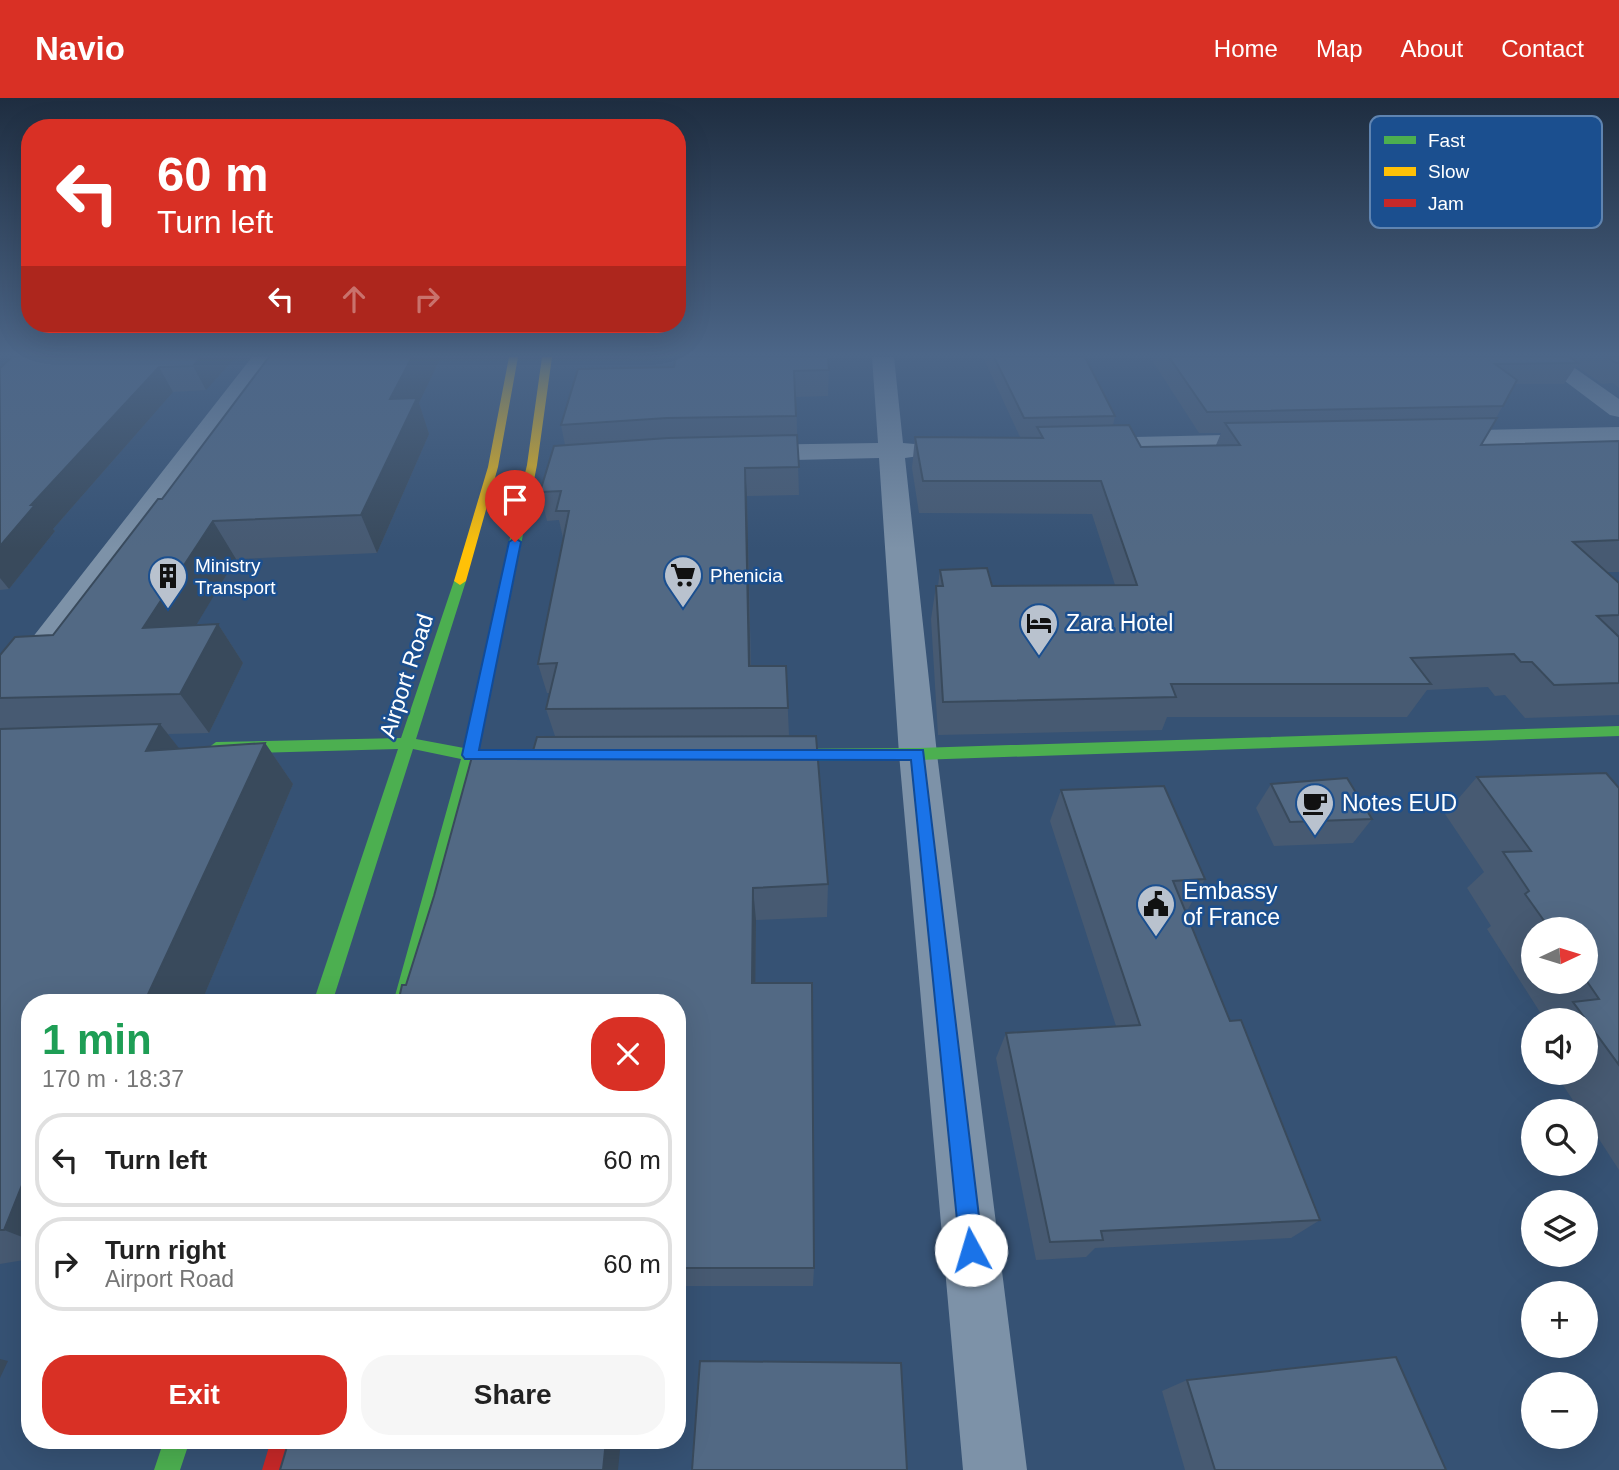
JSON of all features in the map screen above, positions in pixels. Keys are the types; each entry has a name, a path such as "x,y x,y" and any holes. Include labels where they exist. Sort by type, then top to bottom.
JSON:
{"main road":[{"name":"Airport Road","path":"325,994 409,743 493,467 502,421"},
{"path":"405,994 470,755 532,465 538,421"},
{"path":"750,755 918,754 1619,732"},
{"path":"196,748 409,743 470,755 512,755"},
{"path":"167,1470 174,1449"},
{"path":"275,1470 281,1449"}],"street":[{"path":"0,704 215,421"},
{"path":"890,421 918,754 995,1470"},
{"path":"1410,439 1619,435"},
{"path":"1061,447 1298,442"},
{"path":"727,454 935,449"},
{"path":"532,465 560,463"}],"building":[{"path":"0,421 109,421 31,505 35,505 0,546"},
{"path":"221,421 406,421 361,515 213,521 143,628 218,624 180,694 0,698 0,655 15,637 53,635 158,499 162,499"},
{"path":"562,421 621,421 561,425"},
{"path":"1495,421 1481,445 1619,441 1619,540 1573,542 1619,583 1619,615 1597,616 1619,637 1619,683 1554,685 1532,662 1521,662 1514,654 1411,658 1431,684 1171,684 1176,697 943,702 936,586 943,586 940,570 987,568 992,586 1137,585 1101,481 923,481 915,437 1043,438 1037,427 1129,425 1141,447 1240,445 1225,423"},
{"path":"797,435 799,467 745,468 749,666 786,666 788,708 546,709 557,663 538,664 569,511 556,511 561,491 540,492 554,446 668,438"},
{"path":"160,724 146,751 265,743 148,994 21,994 21,1188 4,1230 0,1230 0,729"},
{"path":"816,736 828,884 753,888 752,983 812,983 814,1268 686,1268 686,994 400,994 402,985 406,985 434,896 473,753 533,751 537,737"},
{"path":"1606,773 1619,788 1619,1065 1598,1036 1598,1008 1577,1008 1573,1002 1599,999 1596,994 1598,994 1598,917 1541,917 1525,894 1529,891 1503,852 1531,851 1477,777"},
{"path":"1347,778 1372,819 1290,822 1271,784"},
{"path":"1164,786 1205,879 1173,881 1230,1021 1241,1020 1320,1220 1101,1231 1103,1240 1050,1242 1006,1033 1140,1025 1061,790"},
{"path":"1396,1357 1446,1470 1215,1470 1187,1380"},
{"path":"700,1361 901,1363 907,1470 692,1470"},
{"path":"286,1449 605,1449 603,1470 280,1470"}],"traffic: fast":[{"path":"405,994 470,755 521,515"},
{"path":"325,994 460,581"},
{"path":"764,755 918,754 1619,731"},
{"path":"216,748 409,743 470,755 501,755"},
{"path":"167,1470 174,1449"}],"traffic: slow":[{"path":"460,581 493,467 502,421"},
{"path":"521,515 538,421"}],"traffic: jam":[{"path":"275,1470 281,1449"}],"place":[{"name":"Phenicia","path":"683,609"},
{"name":"Ministry Transport","path":"168,610"},
{"name":"Zara Hotel","path":"1039,657"},
{"name":"Notes EUD","path":"1315,837"},
{"name":"Embassy of France","path":"1156,938"}],"route":[{"path":"515,542 470,755 918,754 971,1250"}]}
